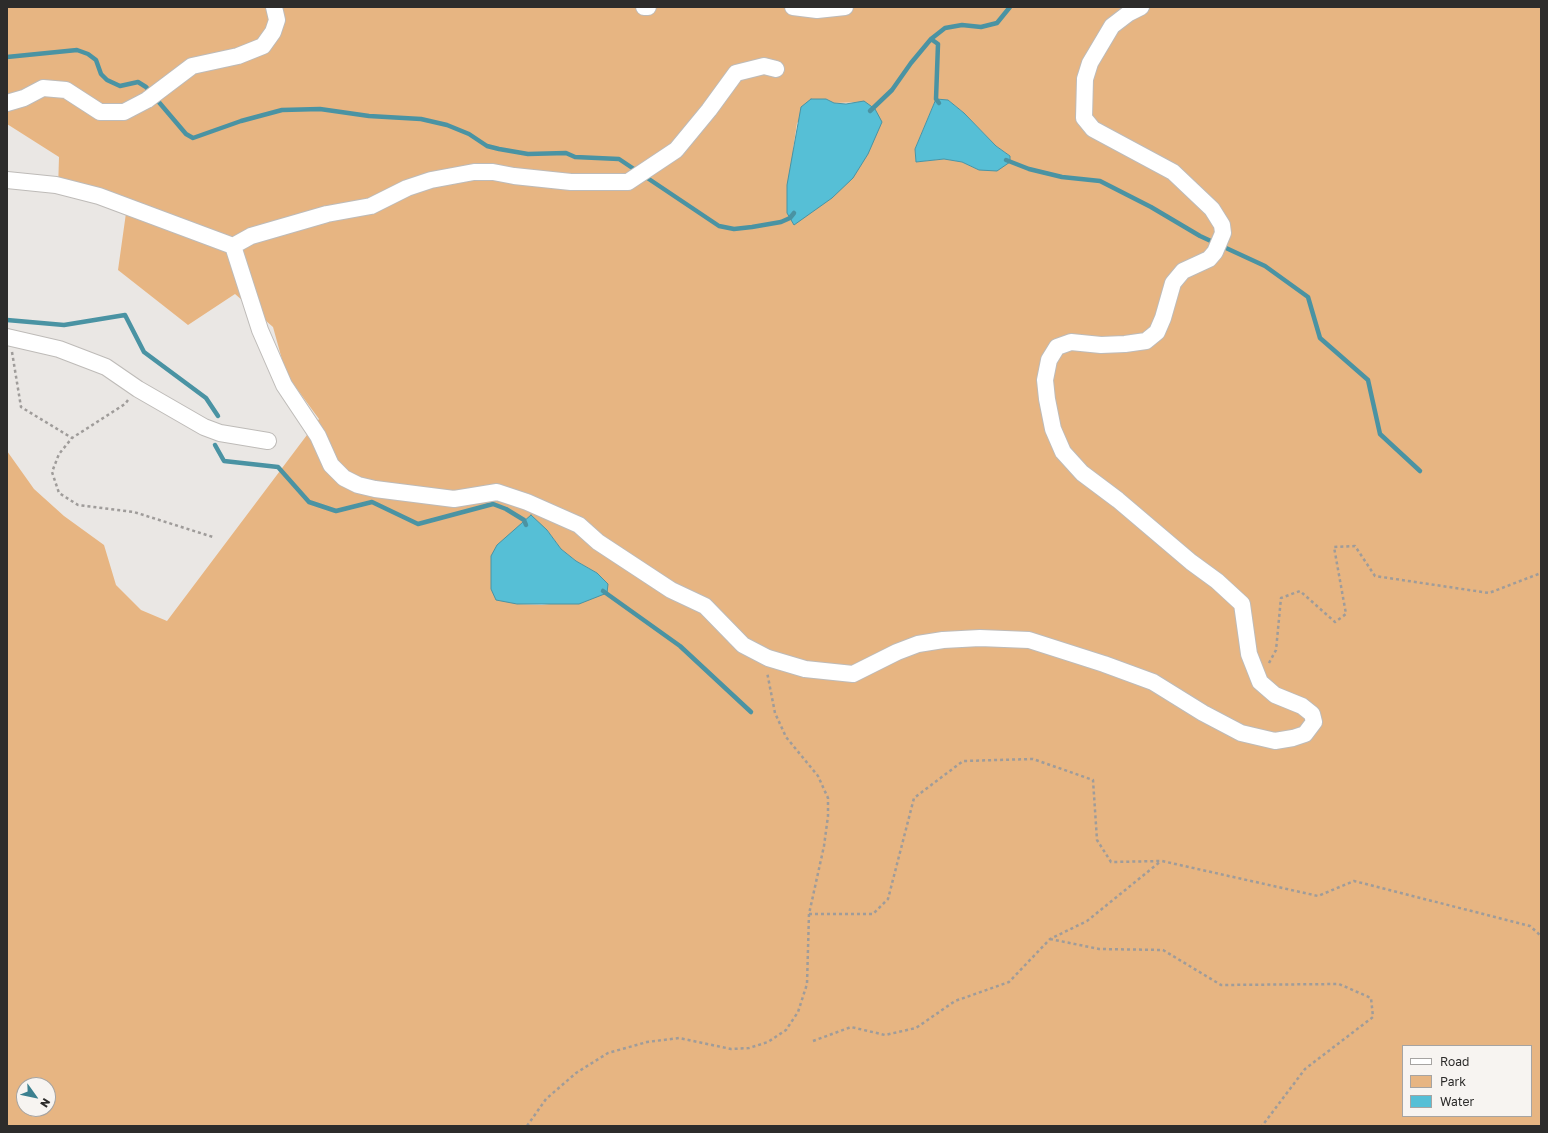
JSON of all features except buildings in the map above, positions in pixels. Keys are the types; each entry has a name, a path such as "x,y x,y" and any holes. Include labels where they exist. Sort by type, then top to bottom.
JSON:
{"street":[{"path":"7,103 24,98 43,88 66,90 100,112 124,112 147,100 192,66 238,56 263,46 273,32 277,20 274,7"},
{"path":"793,7 817,10 845,7"},
{"path":"233,246 260,330 284,385 318,436 331,465 344,478 375,489 454,499 497,492 554,513 579,525 598,542 671,590 705,606 743,645 768,658 805,669 853,674 918,644 943,640 980,638 1028,640 1104,664 1153,682 1203,713 1241,733 1275,741 1305,734 1314,722 1312,714 1302,706 1275,696 1260,682 1249,654 1242,604 1217,581 1191,562 1118,500 1082,474 1063,452 1053,429 1047,400 1046,380 1048,360 1057,347 1071,342 1101,345 1146,342 1157,332 1163,318 1173,283 1183,271 1209,259 1215,252 1223,233 1222,225 1212,209 1173,172 1093,129 1084,118 1085,79 1090,63 1112,26 1129,13 1141,7"},
{"path":"7,180 56,185 99,196 233,246 251,236 327,214 371,206 407,188 431,180 474,172 493,172 514,176 572,182 628,182 676,150 709,110 736,72 764,66 776,69"},
{"path":"8,337 59,349 106,367 138,389 204,427 220,433 268,441"}],"path":[{"path":"8,337 22,407 72,438"},
{"path":"138,389 125,404 72,438 59,454 52,472 59,493 78,505 134,512 213,537"},
{"path":"1260,682 1276,650 1281,598 1300,591 1335,622 1346,614 1334,547 1355,546 1375,576 1489,593 1541,573"},
{"path":"527,1126 546,1099 576,1074 608,1053 647,1042 679,1038 731,1049 749,1048 768,1042 786,1030 798,1012 807,984 810,914 824,846 828,816 828,798 818,776 786,737 775,713 766,675 768,658"},
{"path":"810,914 873,914 888,899 914,798 963,762 1033,759 1093,780 1097,840 1111,862 1162,861 1318,896 1354,881 1530,926 1541,936"},
{"path":"813,1041 851,1027 886,1035 916,1028 955,1001 1009,982 1050,939 1087,921 1162,861"},
{"path":"1050,939 1099,949 1163,950 1221,985 1339,984 1371,998 1374,1017 1305,1069 1262,1126"}],"green space":[{"path":"7,7 1541,7 1541,1126 7,1126 7,451 34,489 64,516 104,545 116,585 141,610 167,621 319,419 286,374 273,327 235,294 188,325 118,270 126,213 58,190 59,157 7,124","holes":["826,99 834,103 864,102 793,150 797,123","936,99 948,100 964,113 996,146 1010,156 979,170 962,162 944,159 916,162 915,149","547,530 561,549 576,561 597,573 608,584 558,603 542,605 517,604 491,589 492,576"]}],"water":[{"path":"811,99 826,99 834,103 846,104 864,101 875,109 882,122 868,154 853,178 832,198 794,225 787,213 787,185 801,107"},
{"path":"936,99 948,100 964,113 996,146 1010,156 1010,162 997,171 979,170 962,162 944,159 916,162 915,149"},
{"path":"531,515 547,530 561,549 576,561 597,573 608,584 607,593 579,604 517,604 496,600 491,589 491,556 497,545"}],"waterway":[{"path":"870,111 892,90 911,63 931,39 945,28 962,25 981,27 997,23 1010,7"},
{"path":"931,39 938,44 936,99 939,103"},
{"path":"7,57 77,50 88,54 96,60 101,74 107,80 120,86 138,82 146,87 186,134 193,138 241,121 282,110 320,109 369,116 421,119 447,125 469,134 487,146 499,149 528,154 566,153 575,157 619,159 719,226 734,229 781,222 790,218 794,213"},
{"path":"1006,160 1029,169 1062,177 1100,181 1151,207 1200,236 1265,266 1308,297 1320,338 1368,380 1380,434 1420,471"},
{"path":"7,320 64,325 125,315 144,352 206,398 218,416"},
{"path":"215,445 224,461 278,467 309,502 336,511 372,502 418,524 493,504 506,509 524,520 526,525"},
{"path":"603,591 680,646 751,712"}]}
